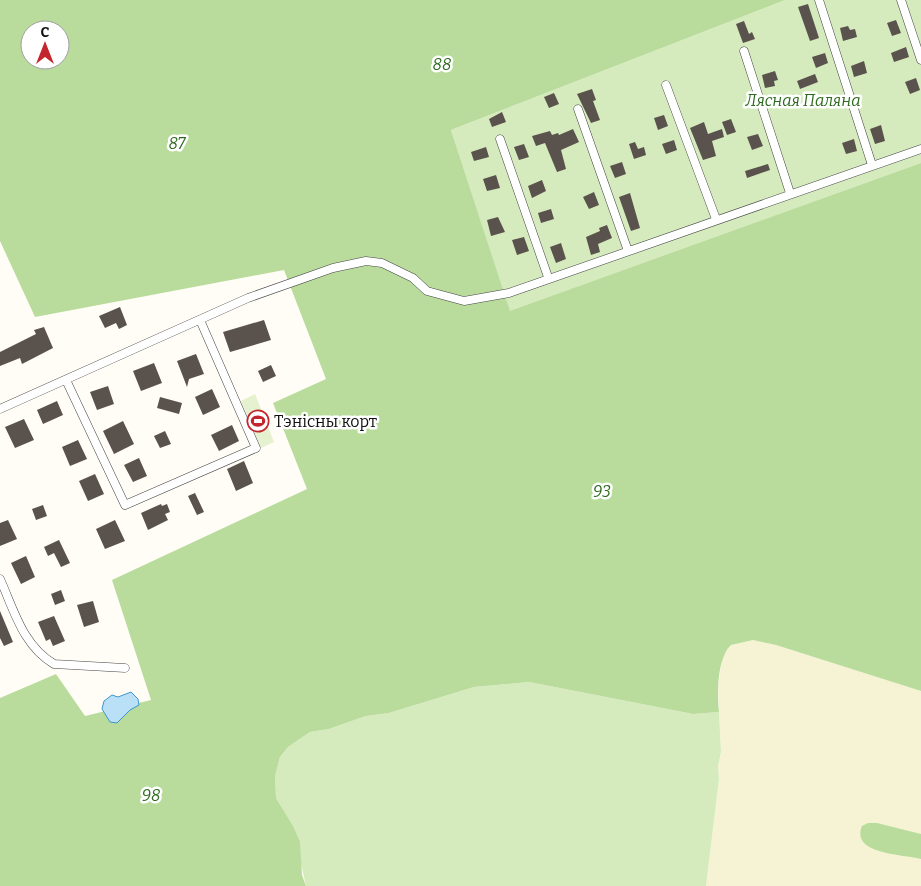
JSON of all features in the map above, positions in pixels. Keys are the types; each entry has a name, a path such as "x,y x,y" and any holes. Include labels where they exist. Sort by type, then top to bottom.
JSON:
{"street":[{"path":"819,0 872,165"},
{"path":"901,0 921,60"},
{"path":"744,51 790,193"},
{"path":"666,85 716,219"},
{"path":"578,109 628,251"},
{"path":"500,138 548,277"},
{"path":"0,409 248,298 311,274 366,262 382,263 413,278 427,291 464,301 509,292 921,149"},
{"path":"66,380 125,505 256,448 200,320"},
{"path":"0,579 25,636 31,646 46,659 54,664 125,668"}],"shaded area":[{"path":"753,640 776,645 921,691 921,886 706,886 721,752 718,688 722,657 731,645"}],"green space":[{"path":"0,0 785,0 451,130 510,311 921,163 921,691 776,645 753,640 731,645 726,651 719,677 719,712 693,714 529,682 474,687 389,713 366,716 329,729 310,732 288,747 280,757 275,776 276,798 292,824 300,842 302,875 306,886 0,886 0,698 56,674 85,716 151,700 112,580 307,489 273,403 326,379 284,270 35,317 0,241"},
{"name":"Лясная Паляна","path":"785,0 921,0 921,163 510,312 451,130"},
{"name":"Тэнісны корт","path":"255,394 274,442 261,448 241,401"},
{"path":"529,682 693,714 719,712 721,752 718,766 719,779 706,886 306,886 292,824 276,798 275,776 280,757 288,747 310,732 329,729 366,716 389,713 474,687"},
{"path":"868,823 877,823 921,834 921,859 881,852 871,848 864,843 860,836 862,826"}],"water":[{"path":"131,692 138,699 139,705 130,710 117,723 110,722 102,709 104,701 112,695 118,697"}],"building":[{"path":"808,4 819,38 810,41 798,7"},
{"path":"896,20 901,33 892,36 887,23"},
{"path":"744,21 749,34 752,32 755,39 743,43 736,24"},
{"path":"848,26 850,30 855,29 857,37 843,41 840,28"},
{"path":"906,47 909,57 894,62 891,53"},
{"path":"825,53 828,63 816,68 812,57"},
{"path":"864,61 867,73 854,77 851,66"},
{"path":"775,71 778,80 774,81 775,86 765,88 762,75"},
{"path":"815,74 818,82 800,89 797,81"},
{"path":"916,78 920,90 910,94 905,82"},
{"path":"592,89 596,100 593,101 600,120 591,123 577,94"},
{"path":"554,93 559,104 549,108 544,97"},
{"path":"502,112 506,122 492,127 489,119"},
{"path":"664,115 668,126 658,130 654,118"},
{"path":"731,119 736,132 727,135 722,122"},
{"path":"704,122 708,134 722,129 724,137 712,141 716,156 703,160 690,128"},
{"path":"881,125 885,141 875,144 870,129"},
{"path":"573,129 579,142 561,150 566,169 557,172 545,143 536,146 532,136 550,131 552,135 558,133 559,135"},
{"path":"758,134 763,146 752,150 747,137"},
{"path":"854,139 857,151 846,154 842,143"},
{"path":"674,140 677,150 666,154 662,144"},
{"path":"635,142 638,149 644,147 646,155 634,159 629,144"},
{"path":"524,144 529,157 519,160 514,147"},
{"path":"486,147 489,157 474,161 471,152"},
{"path":"622,162 626,174 615,178 610,166"},
{"path":"768,164 770,170 747,178 745,171"},
{"path":"496,175 500,188 487,191 483,179"},
{"path":"542,180 546,191 532,198 528,186"},
{"path":"594,192 599,205 589,209 583,197"},
{"path":"630,193 640,228 631,231 619,197"},
{"path":"551,209 554,219 541,223 538,213"},
{"path":"498,217 505,232 491,236 487,220"},
{"path":"607,225 612,238 598,244 600,252 591,255 586,237 600,231 599,228"},
{"path":"524,237 529,251 517,255 512,240"},
{"path":"561,243 566,259 556,263 550,247"},
{"path":"120,307 127,325 119,329 116,323 105,328 99,316"},
{"path":"264,320 271,340 230,352 223,332"},
{"path":"44,327 53,348 22,364 20,358 0,366 0,352 36,334 34,330"},
{"path":"196,354 204,374 189,379 187,387 177,361"},
{"path":"154,363 162,383 141,391 133,371"},
{"path":"271,365 276,376 263,382 258,371"},
{"path":"108,386 114,404 97,410 90,392"},
{"path":"212,389 220,407 203,415 195,397"},
{"path":"160,397 182,403 179,414 157,408"},
{"path":"57,401 63,415 43,424 37,410"},
{"path":"24,419 34,440 15,448 5,427"},
{"path":"123,421 134,444 114,454 103,431"},
{"path":"232,425 239,441 219,451 211,435"},
{"path":"165,431 171,444 160,448 154,436"},
{"path":"78,440 87,459 70,466 62,447"},
{"path":"139,458 147,476 133,482 124,465"},
{"path":"244,461 253,483 236,491 227,469"},
{"path":"95,474 104,494 88,501 79,481"},
{"path":"195,493 204,512 197,515 188,496"},
{"path":"161,504 162,506 167,504 170,512 165,514 168,520 148,530 141,513"},
{"path":"43,505 47,516 36,520 32,509"},
{"path":"8,520 17,539 0,546 0,523"},
{"path":"115,520 125,541 105,549 96,529"},
{"path":"59,540 70,563 61,567 54,553 48,556 44,547"},
{"path":"26,556 35,577 21,584 11,563"},
{"path":"61,590 65,601 55,605 51,594"},
{"path":"93,601 99,622 84,627 77,605"},
{"path":"0,611 13,642 4,646 0,638"},
{"path":"54,616 65,641 53,646 50,639 46,641 38,622"}],"place":[{"name":"Тэнісны корт","path":"258,421"}],"park label":[{"name":"88","path":"442,64"},
{"name":"87","path":"177,143"},
{"name":"93","path":"602,491"},
{"name":"98","path":"151,795"}]}
